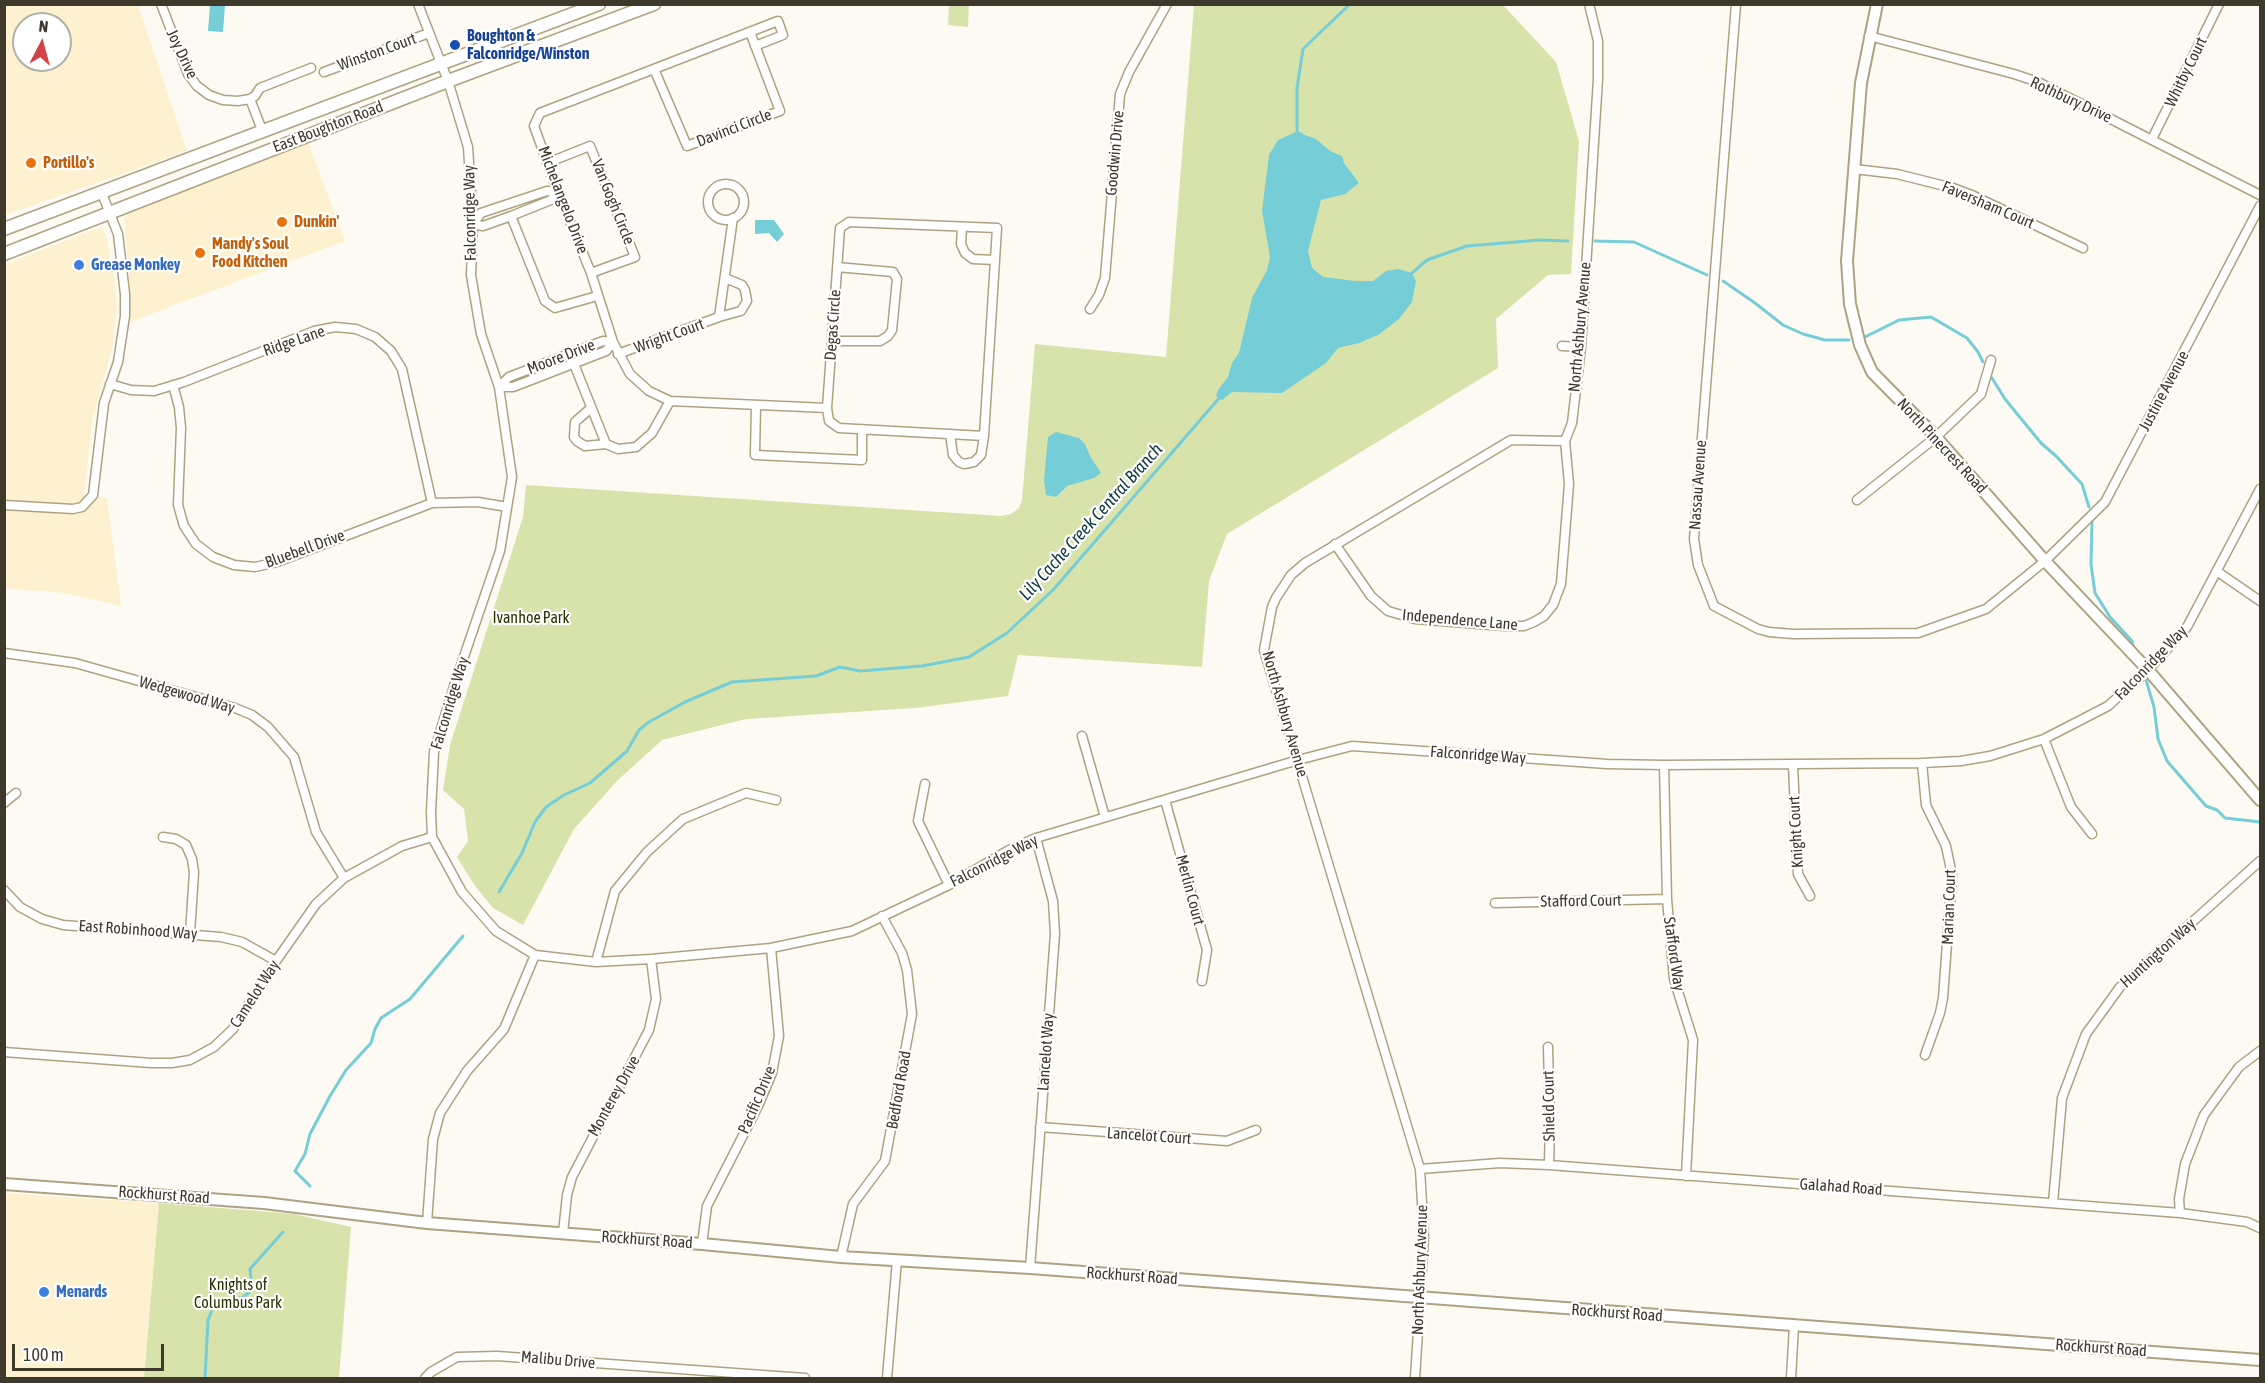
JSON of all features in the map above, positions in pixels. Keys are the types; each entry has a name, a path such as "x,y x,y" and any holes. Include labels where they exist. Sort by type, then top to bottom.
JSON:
{"main road":[{"name":"East Boughton Road","path":"4,229 599,4"},
{"name":"East Boughton Road","path":"4,254 448,81 654,4"}],"street":[{"name":"Joy Drive","path":"161,4 188,74 197,87 208,95 223,100 250,99"},
{"name":"Falconridge Way","path":"418,4 448,81 468,147 473,224 471,275 481,334 499,387 512,477 500,551 434,752 432,837 462,892 496,931 535,954 596,962 651,959 771,948 852,931 949,885 1009,850 1036,838 1336,749 1362,746 1607,764 1664,765 1922,763 1960,761 1990,756 2044,739 2108,706 2148,670 2187,627 2260,489"},
{"name":"Goodwin Drive","path":"1090,309 1099,295 1105,278 1120,94 1129,72 1167,4"},
{"name":"North Ashbury Avenue","path":"1416,1378 1424,1237 1420,1170 1264,650 1272,607 1282,587 1297,570 1335,544 1511,440 1565,441 1572,423 1581,347 1598,79 1598,41 1589,4"},
{"name":"Nassau Avenue","path":"1736,4 1694,530 1698,566 1714,606 1746,624 1769,632 1794,634 1918,633 1986,609 2045,561"},
{"name":"North Pinecrest Road","path":"1877,4 1861,83 1847,288 1860,345 1872,372 1936,437 2045,561 2148,670 2260,800"},
{"name":"Whitby Court","path":"2152,139 2219,4"},
{"name":"Michelangelo Drive","path":"755,46 783,35 778,21 540,113 534,126 591,273 613,342 630,374 649,391 670,400 827,408"},
{"name":"Winston Court","path":"324,72 429,33"},
{"name":"Davinci Circle","path":"654,69 687,146 780,111 750,33"},
{"name":"Rothbury Drive","path":"1869,36 2030,79 2260,195"},
{"path":"262,130 250,99 260,88 311,68"},
{"name":"Van Gogh Circle","path":"547,163 590,146 635,257 591,273"},
{"name":"Faversham Court","path":"1854,169 1897,174 1953,188 2083,248"},
{"name":"Wright Court","path":"719,317 733,218 743,208 742,195 733,185 719,185 710,195 710,208 719,218 733,218"},
{"path":"547,190 558,192 551,200 511,216 483,226 473,224 481,213 547,190"},
{"path":"4,505 73,509 82,507 88,502 95,486 101,423 123,340 125,294 118,234 101,191"},
{"name":"Justine Avenue","path":"2045,561 2105,502 2260,206"},
{"path":"511,216 545,301 555,308 597,296"},
{"name":"Degas Circle","path":"827,408 840,228 849,222 997,228 981,456 969,464 959,462 953,455 950,434"},
{"path":"962,227 961,244 965,253 973,259 995,260"},
{"path":"832,341 880,341 888,336 892,330 897,279 893,272 837,267"},
{"name":"Wright Court","path":"618,354 741,311 747,301 745,290 741,285 725,278"},
{"name":"Ridge Lane","path":"110,384 130,390 154,391 314,331 335,327 356,329 375,337 391,351 402,369 432,503"},
{"name":"Moore Drive","path":"499,387 509,377 603,341 613,342"},
{"name":"Moore Drive","path":"499,387 513,387 574,364 606,351 613,342"},
{"path":"1562,346 1581,347"},
{"path":"1857,500 1936,437 1981,394 1991,360"},
{"path":"574,364 606,444"},
{"name":"Bluebell Drive","path":"173,385 179,407 181,428 178,505 184,526 196,544 213,557 234,565 255,567 277,562 432,503 470,502 507,507"},
{"path":"591,408 575,422 574,437 585,446 606,444 618,449 636,447 652,433 670,400"},
{"path":"756,405 755,455 862,460 862,429"},
{"path":"827,408 829,421 840,428 984,436"},
{"name":"Independence Lane","path":"1335,544 1371,596 1388,611 1415,619 1504,626 1524,626 1534,622 1544,616 1554,605 1560,584 1569,484 1565,441"},
{"path":"2218,572 2260,601"},
{"name":"Wedgewood Way","path":"4,653 75,663 235,708 252,715 268,727 294,757 316,832 344,878"},
{"path":"1082,736 1105,817"},
{"path":"2044,739 2071,807 2092,834"},
{"name":"Marian Court","path":"1922,763 1926,805 1946,846 1952,875 1943,998 1925,1055"},
{"name":"Stafford Way","path":"1664,765 1667,899 1674,979 1693,1040 1686,1176"},
{"name":"Knight Court","path":"1793,765 1798,874 1810,896"},
{"path":"926,784 918,821 949,885"},
{"path":"596,962 615,891 647,852 683,819 746,793 776,800"},
{"path":"4,803 16,794"},
{"name":"Merlin Court","path":"1165,800 1207,950 1202,981"},
{"path":"164,837 176,839 186,845 192,859 194,872 190,934"},
{"name":"Camelot Way","path":"4,1052 151,1063 190,1060 214,1047 233,1029 316,904 344,878 402,846 432,837"},
{"name":"Lancelot Way","path":"1030,1268 1055,918 1048,880 1036,838"},
{"name":"Huntington Way","path":"2053,1203 2062,1098 2086,1034 2120,987 2260,861"},
{"name":"East Robinhood Way","path":"4,890 20,907 42,919 63,925 221,937 242,942 276,961"},
{"name":"Stafford Court","path":"1496,903 1667,899"},
{"name":"Bedford Road","path":"841,1257 853,1204 885,1161 912,1014 907,970 902,953 882,916"},
{"name":"Pacific Drive","path":"702,1244 707,1206 758,1106 772,1073 779,1036 771,948"},
{"path":"427,1223 433,1139 440,1113 467,1071 504,1029 535,954"},
{"name":"Monterey Drive","path":"563,1233 567,1195 572,1177 642,1044 653,1018 656,999 651,959"},
{"name":"Shield Court","path":"1548,1047 1549,1165"},
{"path":"2180,1213 2179,1199 2185,1164 2204,1114 2239,1066 2260,1051"},
{"name":"Lancelot Court","path":"1040,1127 1227,1141 1256,1130"},
{"name":"Galahad Road","path":"1420,1170 1500,1163 1549,1165 2180,1213 2247,1222 2260,1228"},
{"name":"Rockhurst Road","path":"4,1184 264,1203 427,1223 841,1257 1030,1268 2260,1360"},
{"path":"887,1378 897,1260"},
{"path":"1791,1378 1794,1326"},
{"name":"Malibu Drive","path":"424,1378 430,1372 458,1358 497,1356 762,1377 805,1378"},
{"path":"638,1378 639,1367"}],"shaded area":[{"path":"4,5 138,5 187,151 5,215"},
{"path":"308,142 345,241 130,322 130,284 124,219 129,210"},
{"path":"98,228 103,229 106,236 114,275 117,309 112,348 92,421 84,495 107,498 121,606 64,593 5,588 5,264"},
{"path":"4,1193 159,1203 144,1378 5,1378"}],"green space":[{"path":"949,5 969,5 968,27 948,25"},
{"name":"Ivanhoe Park","path":"1194,5 1503,5 1556,62 1579,141 1571,274 1548,275 1496,319 1498,368 1227,534 1209,581 1202,667 1018,655 1008,696 915,708 746,719 662,740 617,781 574,829 523,925 493,908 475,886 457,857 468,841 464,809 443,790 450,745 523,517 526,485 1001,516 1011,514 1019,508 1022,500 1035,344 1166,357"},
{"name":"Knights of Columbus Park","path":"159,1203 294,1214 351,1227 339,1378 144,1378"}],"water":[{"path":"210,5 225,5 223,32 208,31"},
{"path":"1298,131 1316,139 1330,151 1342,156 1344,163 1359,183 1345,194 1321,200 1308,251 1312,268 1323,277 1355,281 1373,281 1386,271 1398,269 1412,273 1416,281 1412,302 1399,319 1378,335 1338,348 1326,363 1282,393 1232,392 1222,400 1216,396 1218,390 1228,377 1232,363 1239,353 1252,298 1267,270 1270,257 1262,211 1269,155 1278,140"},
{"path":"755,220 774,220 784,234 777,242 769,233 755,234"},
{"path":"1056,432 1079,438 1085,444 1101,473 1094,478 1067,486 1056,497 1046,495 1044,480 1048,437"}],"waterway":[{"path":"1297,135 1297,88 1303,49 1350,4"},
{"path":"1412,273 1427,260 1467,246 1540,240 1568,241"},
{"path":"1595,241 1634,242 1707,275"},
{"path":"1723,281 1783,325 1825,340 1849,340"},
{"path":"1863,338 1899,320 1931,317 1967,338 1983,362"},
{"path":"1992,378 2005,399 2041,443 2082,484 2089,507"},
{"name":"Lily Cache Creek Central Branch","path":"499,892 522,853 535,822 546,807 564,795 590,783 627,751 639,730 685,702 732,682 816,676 840,667 860,671 922,666 969,657 1007,633 1053,590 1221,396"},
{"path":"2092,520 2091,564 2095,593 2110,617 2132,641 2134,650"},
{"path":"2146,680 2154,707 2158,739 2167,761 2206,806 2217,810 2225,818 2260,822"},
{"name":"Lily Cache Creek Central Branch","path":"310,1186 295,1171 305,1154 310,1134 330,1096 346,1070 371,1043 381,1018 410,999 463,936"},
{"name":"Lily Cache Creek Central Branch","path":"205,1378 208,1320 212,1310 225,1299 242,1298 252,1290 250,1269 283,1232"}],"place":[{"name":"Boughton & Falconridge/Winston","path":"455,45"},
{"name":"Portillo's","path":"31,163"},
{"name":"Dunkin'","path":"282,222"},
{"name":"Mandy's Soul Food Kitchen","path":"200,253"},
{"name":"Grease Monkey","path":"79,265"},
{"name":"Menards","path":"44,1292"}]}
